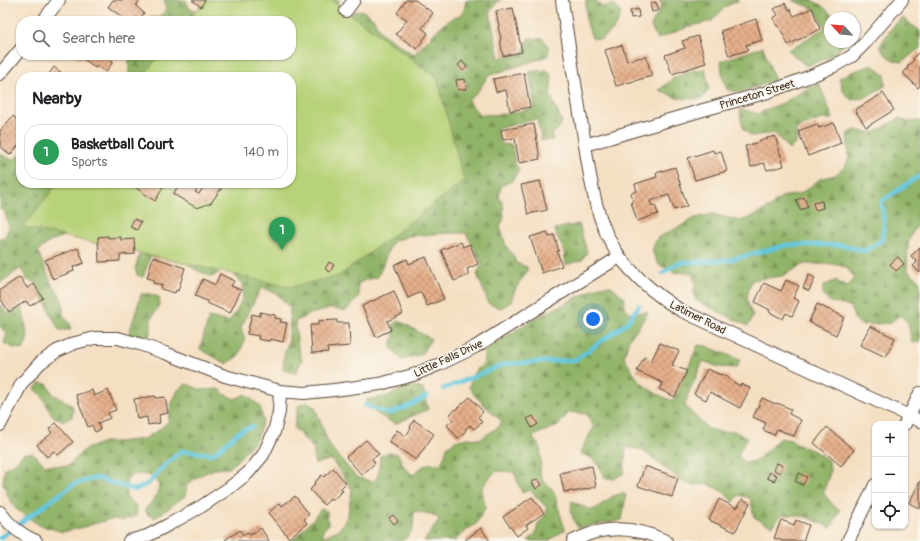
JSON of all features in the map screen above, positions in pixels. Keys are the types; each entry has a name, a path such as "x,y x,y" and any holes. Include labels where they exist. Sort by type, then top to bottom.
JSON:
{"street":[{"path":"48,16 59,0"},
{"path":"346,11 354,0"},
{"name":"Latimer Road","path":"562,0 596,206 605,232 619,257 650,289 680,310 906,420 920,422"},
{"name":"Princeton Street","path":"585,145 768,92 834,66 852,56 902,0"},
{"path":"0,74 16,55"},
{"name":"Little Falls Drive","path":"0,425 22,382 40,363 57,352 75,344 95,338 118,338 139,344 165,352 225,376 280,391 304,393 340,390 380,384 413,375 475,347 619,257"},
{"path":"130,541 147,536 168,525 229,488 248,473 263,455 274,432 279,412 280,391"},
{"path":"906,420 920,393"},
{"path":"848,541 872,491"},
{"path":"0,512 19,532 36,541"},
{"path":"572,541 596,532 618,529 636,531 655,536 666,541"}],"green space":[{"path":"164,0 186,0 189,8 198,11 209,0 340,0 307,45 296,28 296,16 160,16 166,11"},
{"path":"205,0 331,0 437,78 464,181 339,276 290,287 23,227 54,188 296,188 296,72 146,72 156,60 296,60 296,16 192,16"},
{"path":"466,0 501,0 497,2 490,12 499,58 523,53 529,38 543,39 549,48 548,56 488,76 479,90 468,101 480,115 507,114 535,108 529,72 547,70 552,76 550,95 562,122 559,128 552,135 553,140 541,140 537,119 496,129 501,144 512,145 515,164 519,169 512,181 501,186 499,197 503,204 504,218 500,227 506,246 514,257 516,263 527,267 527,272 515,290 511,302 501,308 489,304 477,274 482,264 466,233 409,236 394,241 390,246 378,277 365,280 358,284 359,297 346,311 330,308 309,314 295,322 298,348 302,360 296,373 283,370 284,355 289,340 290,308 278,295 262,287 241,327 245,339 239,355 227,364 200,349 209,317 229,322 236,312 243,297 242,284 232,273 221,271 212,277 194,269 178,256 153,250 143,277 137,275 135,268 140,253 140,237 67,234 48,243 38,251 51,283 59,294 63,304 63,315 70,324 71,330 59,330 35,282 27,280 21,268 0,283 0,238 5,237 9,227 5,212 0,209 0,154 13,160 16,158 16,188 123,188 290,287 318,61 353,12 362,10 374,19 381,33 414,55 440,27 452,18 458,17 464,10"},
{"path":"586,0 596,0 602,7 613,4 621,13 617,24 612,31 601,39 592,38 586,20"},
{"path":"659,0 739,0 725,7 712,21 691,26 657,39 651,26 662,5"},
{"path":"792,0 812,0 821,5 829,12 824,12 824,26 815,9"},
{"path":"903,18 920,31 920,48 902,62 889,57 884,53 880,46 892,27"},
{"path":"824,29 824,48 840,48 833,56 806,66 788,50"},
{"path":"763,47 775,81 740,92 727,90 722,75 721,61"},
{"path":"129,60 214,60 201,72 129,72"},
{"path":"872,65 885,75 885,86 864,98 851,100 843,91 839,78"},
{"path":"705,69 709,88 702,99 677,98 659,90 675,77 694,70"},
{"path":"819,83 833,119 821,119 796,129 796,143 789,150 775,133 752,136 744,130 740,109 759,114 767,109 783,103"},
{"path":"899,118 908,122 920,121 920,222 912,233 908,244 907,270 920,281 920,342 912,343 908,323 900,315 890,323 861,325 854,318 851,307 831,302 823,296 823,286 836,280 847,287 855,278 846,267 833,264 804,264 782,276 752,280 747,298 753,316 748,326 695,300 694,290 696,285 692,273 673,272 658,264 652,251 657,238 695,218 713,214 740,221 770,207 781,197 800,194 820,179 835,175 844,168 849,159 847,134 855,130 876,132"},
{"path":"579,224 587,252 582,260 566,265 564,251 555,229"},
{"path":"600,286 611,286 625,298 624,305 629,313 648,312 629,339 624,357 633,373 639,380 658,394 673,401 698,345 706,346 740,360 736,368 719,367 703,361 688,395 685,406 707,428 720,432 734,431 747,438 738,455 745,463 756,461 780,438 791,440 796,444 814,451 829,461 830,471 824,494 833,505 840,510 831,528 807,517 794,515 782,515 773,526 764,523 754,517 750,498 738,495 734,502 722,491 708,484 692,485 684,482 642,450 626,447 624,473 614,479 605,478 599,466 590,457 581,454 581,450 594,427 587,414 569,412 558,426 532,437 540,447 540,472 542,480 553,490 565,530 548,541 528,541 536,533 538,524 546,514 547,508 530,490 522,493 514,472 496,471 483,487 482,495 486,506 476,524 455,541 424,541 440,519 431,514 414,511 413,530 404,540 292,541 321,509 327,511 328,525 323,530 323,537 341,528 348,514 352,489 331,459 315,464 314,449 294,428 298,406 308,402 315,407 329,445 356,477 373,482 378,476 380,456 389,452 398,454 404,467 413,475 425,465 432,463 440,465 447,447 455,441 467,438 480,439 497,428 502,422 475,396 469,387 474,372 484,364 484,351 530,321"},
{"path":"141,294 150,294 159,297 160,304 151,319 151,332 146,340 129,334"},
{"path":"0,304 8,314 22,307 28,338 23,350 14,348 4,343 7,334 0,327"},
{"path":"398,321 431,339 422,354 402,360 390,346 394,335 393,324"},
{"path":"40,383 47,384 53,394 73,406 72,417 64,421 52,416 42,396 34,389"},
{"path":"186,384 202,390 218,389 235,399 245,394 260,406 263,420 257,439 230,468 214,469 187,484 185,496 155,518 147,514 145,509 155,498 158,492 159,484 149,475 135,474 127,479 126,497 137,507 136,516 124,520 111,519 63,532 39,525 16,509 8,496 3,483 5,468 14,464 24,453 33,453 45,465 68,466 84,450 104,442 144,439 168,422 171,405 178,390"},
{"path":"410,385 423,389 428,409 395,424 369,409 366,400 387,396"},
{"path":"623,493 626,495 622,520 578,528 572,515 572,501 588,509 595,509 613,496"}],"building":[{"path":"113,0 140,0 136,6 144,13 142,16 121,16 108,7"},
{"path":"192,0 205,0 201,7"},
{"path":"406,0 415,0 433,13 422,28 428,33 417,49 396,34 407,20 397,13"},
{"path":"656,2 659,10 652,12 650,4"},
{"path":"785,3 794,16 812,8 820,29 788,45 779,26 777,26 773,18 778,15 774,9"},
{"path":"513,8 522,52 503,56 496,11"},
{"path":"638,9 639,17 631,18 630,11"},
{"path":"756,19 762,40 746,45 748,50 729,56 721,31"},
{"path":"698,36 706,63 672,74 665,55 685,48 682,41"},
{"path":"622,45 627,61 646,56 652,76 616,86 605,50"},
{"path":"920,51 920,85 918,88 903,73 914,60 913,58"},
{"path":"85,60 111,60 113,62 106,72 97,66 96,68"},
{"path":"462,61 467,67 463,71 458,65"},
{"path":"54,67 60,72 50,72"},
{"path":"524,73 530,107 510,111 506,90 496,92 493,79"},
{"path":"465,79 466,89 458,90 456,80"},
{"path":"883,93 894,110 866,127 855,110"},
{"path":"13,116 16,119 16,148 10,155 0,146 0,131"},
{"path":"834,123 841,143 808,156 798,131 817,124 819,128"},
{"path":"534,124 540,159 519,163 515,138 503,140 501,130"},
{"path":"775,136 784,166 767,170 764,163 751,167 745,146"},
{"path":"713,150 714,153 721,151 727,171 695,180 688,158"},
{"path":"675,167 687,206 674,210 669,195 650,201 652,206 655,205 658,214 637,221 631,202 633,201 631,193 637,191 635,184 657,177 656,173"},
{"path":"540,181 547,210 528,214 521,185"},
{"path":"136,188 163,188 155,201"},
{"path":"177,188 198,188 195,192 199,194 203,188 222,188 211,203 197,208 173,194"},
{"path":"804,197 808,207 800,210 796,200"},
{"path":"822,201 823,208 815,210 813,203"},
{"path":"134,219 141,222 137,230 130,227"},
{"path":"547,232 549,237 554,235 562,266 542,273 530,237"},
{"path":"108,236 108,238 121,237 121,240 134,239 135,254 120,255 120,261 99,262 98,237"},
{"path":"461,242 463,247 470,244 478,264 467,269 469,275 454,281 441,250"},
{"path":"920,247 920,273 913,266 917,262 911,256"},
{"path":"78,248 84,263 73,267 74,271 53,279 45,260"},
{"path":"153,257 185,268 178,291 176,290 175,293 161,289 162,285 153,283 154,280 147,278"},
{"path":"426,257 444,299 427,306 421,292 408,298 394,265 407,259 409,264"},
{"path":"898,257 904,264 896,271 890,264"},
{"path":"329,262 334,265 330,272 325,269"},
{"path":"220,274 234,281 231,286 241,290 230,313 195,296 203,279 215,285"},
{"path":"809,275 815,278 809,291 803,288"},
{"path":"20,277 27,288 34,284 43,298 30,306 26,301 9,312 0,298 0,290"},
{"path":"786,280 799,286 793,298 799,301 792,316 786,313 783,319 769,312 770,310 755,302 764,283 781,291"},
{"path":"394,291 403,314 387,321 391,330 376,337 362,306"},
{"path":"817,304 844,317 836,335 809,322"},
{"path":"260,312 275,315 275,318 281,319 280,322 287,323 283,342 270,339 269,341 258,339 259,336 247,334 252,314 260,316"},
{"path":"337,320 337,323 349,323 350,346 327,348 328,352 312,353 310,325 318,325 318,321"},
{"path":"870,326 895,338 886,357 860,345"},
{"path":"660,343 679,351 672,365 687,371 675,397 659,389 663,383 637,371 644,357 651,361"},
{"path":"707,369 729,377 728,379 740,386 741,384 750,388 740,408 710,392 706,400 694,394"},
{"path":"92,390 94,396 108,390 116,410 108,413 110,418 98,423 100,430 95,432 92,425 88,427 76,395"},
{"path":"155,396 156,398 165,397 168,413 159,415 160,423 148,425 147,417 137,419 134,399"},
{"path":"470,397 483,412 478,417 482,422 474,429 470,425 458,438 447,425 453,420 449,415"},
{"path":"762,398 791,409 789,414 801,420 794,436 777,429 774,435 763,430 766,423 753,417"},
{"path":"533,416 538,424 532,428 527,419"},
{"path":"414,420 434,434 416,460 389,442 397,430 406,436"},
{"path":"56,423 73,442 58,455 54,451 47,457 37,445 52,433 49,429"},
{"path":"827,427 854,450 841,466 814,443"},
{"path":"366,440 379,454 372,459 375,463 362,475 346,457"},
{"path":"777,463 783,466 780,473 774,470"},
{"path":"592,466 596,487 573,492 564,492 560,473"},
{"path":"645,466 678,478 672,497 638,486"},
{"path":"333,468 346,483 341,488 343,491 332,501 330,499 324,505 310,490 315,484 314,483 322,475 324,477"},
{"path":"770,472 777,475 774,481 767,478"},
{"path":"799,473 807,477 803,485 795,481"},
{"path":"538,479 542,485 536,489 532,482"},
{"path":"920,481 920,509 909,503"},
{"path":"295,496 309,514 304,519 307,523 289,538 268,513 280,503 282,506"},
{"path":"532,497 544,513 526,525 528,528 517,536 503,517"},
{"path":"719,499 737,508 742,499 750,503 735,532 709,520"},
{"path":"393,515 398,521 394,524 389,518"},
{"path":"781,520 794,525 796,520 809,525 803,541 783,541 774,538"},
{"path":"261,528 269,541 225,540 240,530 243,535 248,532 250,535"},
{"path":"481,528 490,541 464,541"}],"waterway":[{"path":"663,273 678,263 729,260 787,245 841,245 865,251 882,240 884,227 882,201 920,176"},
{"path":"443,389 505,364 575,360 627,323 639,305"},
{"path":"365,405 389,414 411,405 427,396"},
{"path":"0,538 74,484 96,478 135,490 149,483 160,470 181,451 213,454 240,431 253,426"}],"place":[{"name":"Basketball Court","path":"282,250"}]}
